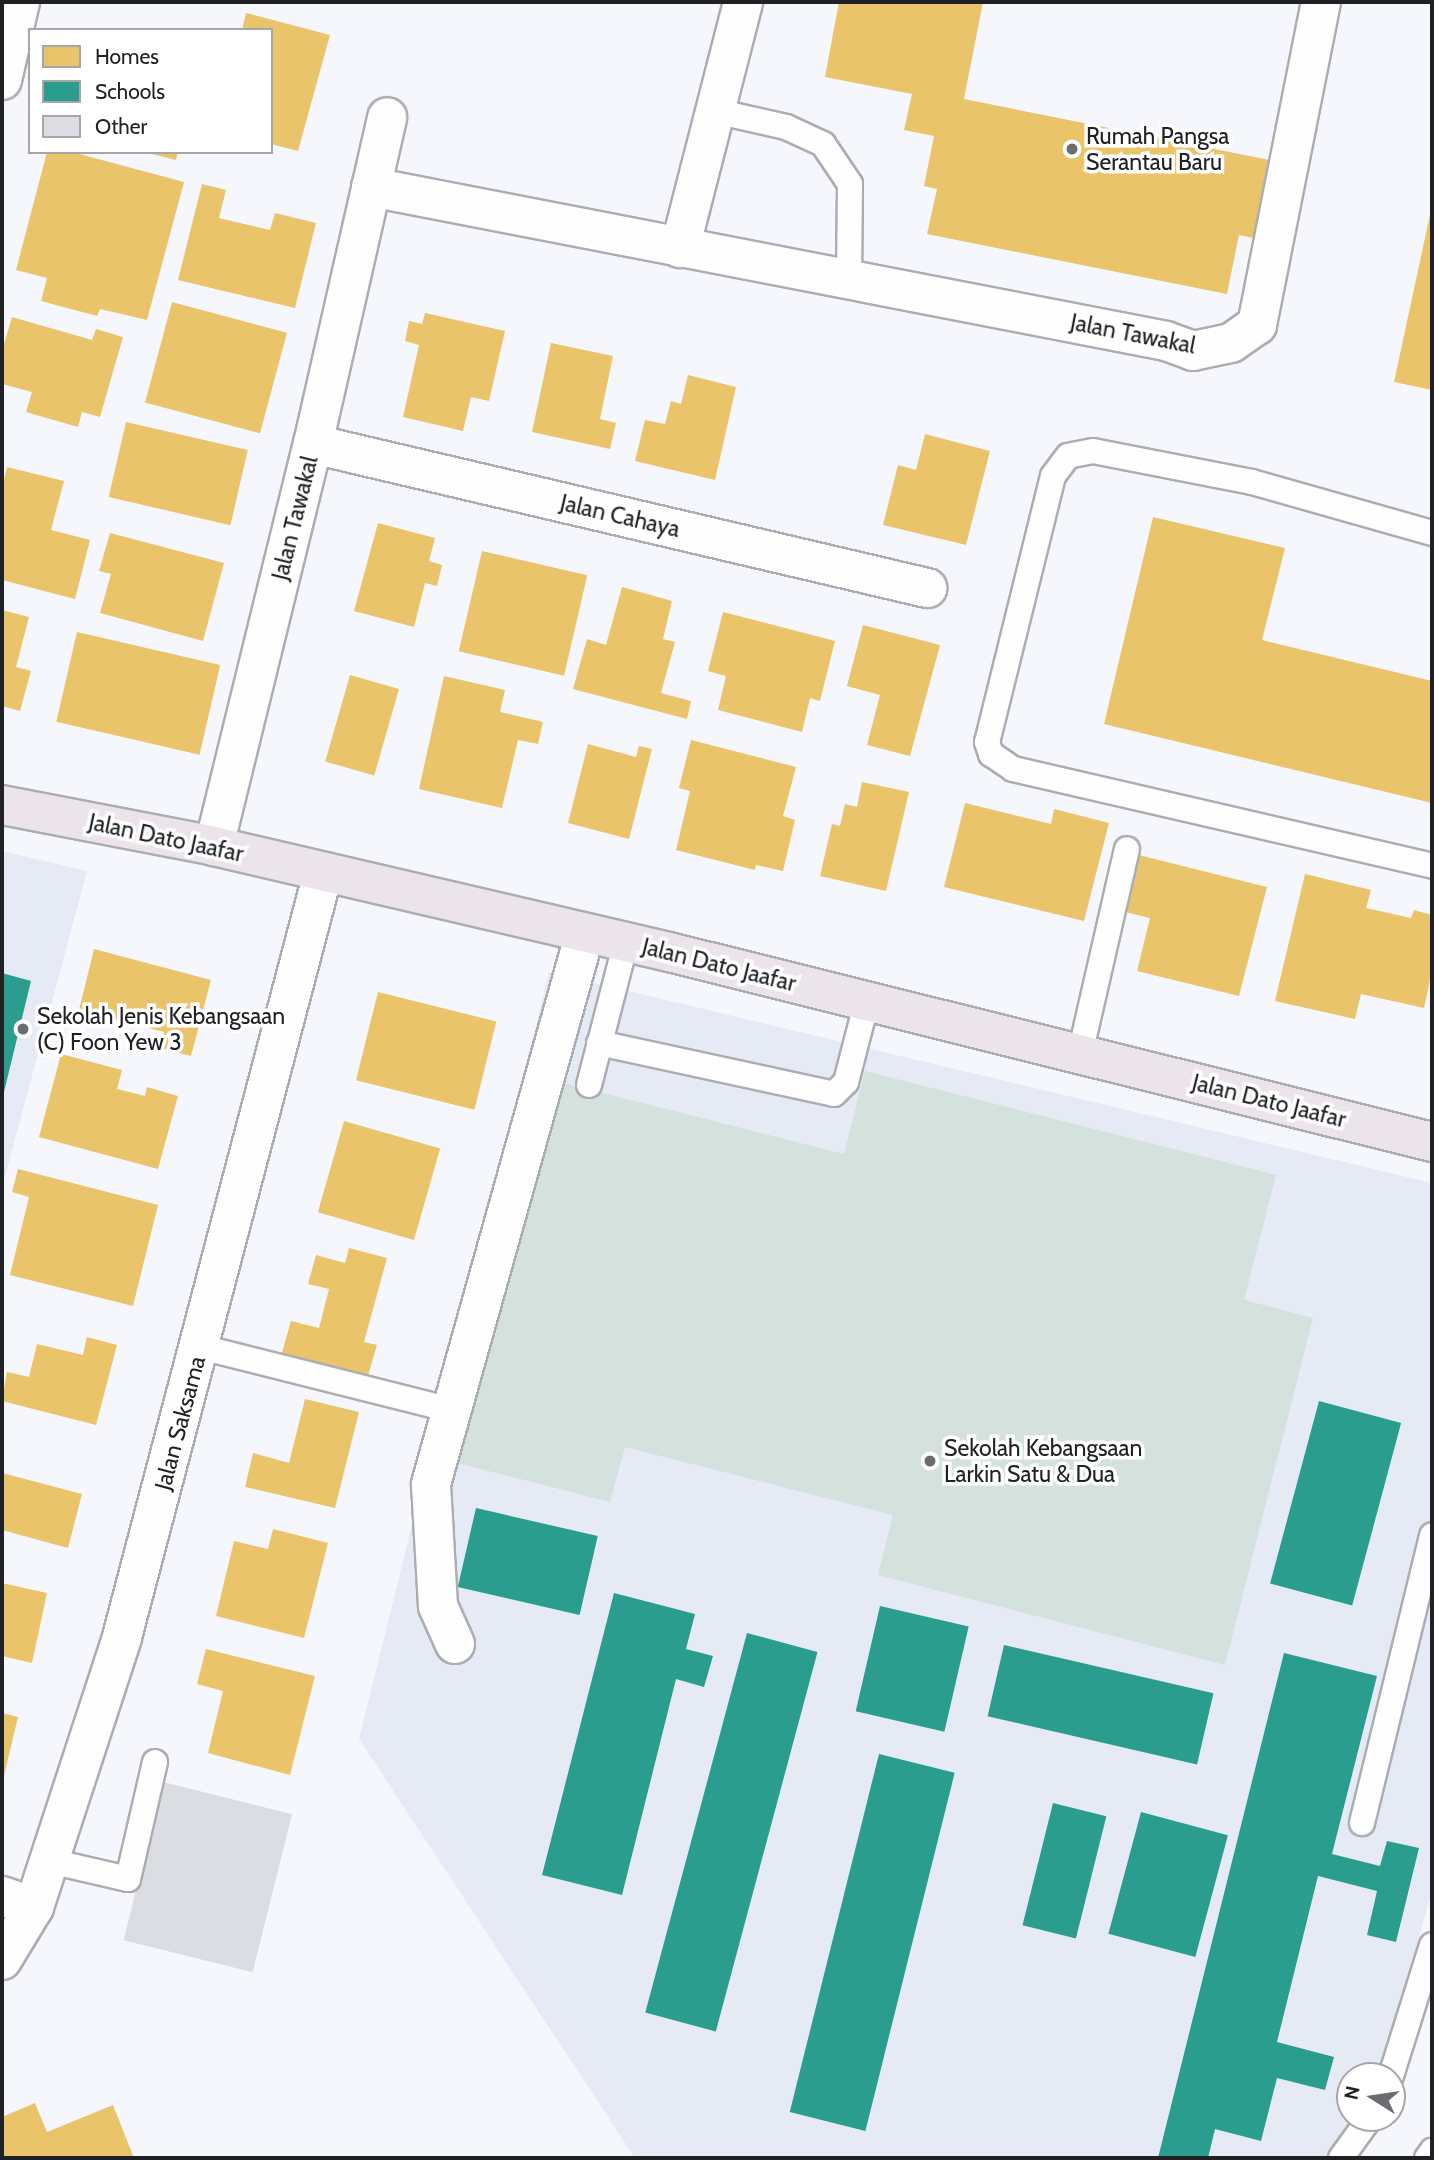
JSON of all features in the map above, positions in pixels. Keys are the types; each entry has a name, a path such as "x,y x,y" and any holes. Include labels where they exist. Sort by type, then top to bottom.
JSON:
{"main road":[{"name":"Jalan Dato Jaafar","path":"2,805 214,846 585,933 1432,1142"}],"street":[{"path":"2,80 20,2"},
{"path":"680,248 743,2"},
{"name":"Jalan Tawakal","path":"371,187 1166,341 1193,351 1231,343 1257,326 1321,2"},
{"name":"Jalan Tawakal","path":"214,846 313,444 387,117"},
{"name":"Jalan Cahaya","path":"313,444 927,588"},
{"name":"Jalan Saksama","path":"2,1960 18,1902 50,1861 122,1637 201,1347 323,873"},
{"path":"455,1644 438,1606 432,1539 431,1483 585,933"}],"lane":[{"path":"715,111 786,127 823,144 850,184 849,281"},
{"path":"1432,533 1252,481 1093,451 1068,456 1054,476 987,741 991,754 1013,769 1432,866"},
{"path":"1080,1054 1127,849"},
{"path":"589,1085 626,943"},
{"path":"599,1043 834,1094 846,1082 867,1001"},
{"path":"201,1347 451,1410"},
{"path":"1362,1823 1423,1614 1432,1535"},
{"path":"50,1861 128,1879 155,1762"},
{"path":"1395,2062 1432,1945"},
{"path":"1341,2158 1360,2132"},
{"path":"1427,2158 1432,2151"}],"shaded area":[{"name":"Sekolah Jenis Kebangsaan (C) Foon Yew 3","path":"2,851 87,871 2,1188"},
{"name":"Sekolah Kebangsaan Larkin Satu & Dua","path":"549,972 1432,1183 1432,1890 1385,2062 1336,2062 1336,2132 1348,2132 1328,2158 635,2158 359,1739"},
{"path":"865,1071 1276,1175 1244,1300 1313,1318 1225,1665 878,1575 893,1515 625,1447 610,1502 450,1461 547,1079 844,1154"}],"building: Homes":[{"name":"Rumah Pangsa Serantau Baru","path":"839,2 983,2 964,99 1274,161 1258,239 1239,235 1227,294 927,234 937,189 924,186 934,136 904,130 912,94 825,77"},
{"path":"246,13 330,35 298,151 273,145 273,28 242,28"},
{"path":"46,154 79,154 184,182 147,320 100,309 97,316 41,301 47,278 16,270"},
{"path":"152,154 178,154 176,160"},
{"path":"202,184 226,190 219,218 270,230 275,213 316,223 295,308 178,280"},
{"path":"1432,210 1432,390 1394,382"},
{"path":"172,302 287,333 260,433 145,402"},
{"path":"425,313 505,331 489,401 471,397 463,431 403,417 419,345 405,341 409,321 422,324"},
{"path":"12,317 92,340 96,329 123,337 100,417 82,412 78,427 26,412 32,392 2,384 2,351"},
{"path":"551,343 613,356 600,419 616,423 610,449 532,432"},
{"path":"688,375 736,387 715,480 635,461 645,420 665,424 671,401 681,404"},
{"path":"126,422 248,450 230,525 109,497"},
{"path":"925,434 990,451 966,545 883,525 898,465 916,470"},
{"path":"7,467 64,481 51,530 90,540 75,599 2,580 2,488"},
{"path":"1153,517 1285,548 1262,640 1432,681 1432,803 1104,724"},
{"path":"378,523 435,538 429,561 442,565 437,586 425,583 414,627 354,611"},
{"path":"110,533 224,563 203,641 100,613 111,574 99,571"},
{"path":"482,551 587,575 564,676 459,651"},
{"path":"622,587 672,601 663,639 675,642 661,693 691,701 687,719 573,689 587,639 606,645"},
{"path":"2,610 29,617 16,667 31,671 20,711 2,706"},
{"path":"723,612 835,641 820,701 810,698 802,732 718,710 726,676 708,671"},
{"path":"863,625 940,645 910,756 867,745 880,695 847,686"},
{"path":"77,632 220,665 200,755 56,722"},
{"path":"350,675 399,689 374,776 325,762"},
{"path":"444,676 505,690 500,712 543,722 538,744 518,740 502,808 419,789"},
{"path":"691,740 796,767 783,816 795,820 783,871 756,865 755,870 676,850 690,791 679,788"},
{"path":"588,744 636,757 639,746 652,749 629,839 568,823"},
{"path":"862,782 909,792 886,891 820,876 832,824 840,826 845,804 857,807"},
{"path":"965,803 1051,824 1054,809 1109,823 1084,921 944,887"},
{"path":"1139,855 1267,887 1239,996 1137,971 1150,918 1125,912"},
{"path":"1305,874 1371,890 1366,908 1411,918 1414,910 1432,915 1432,971 1424,1008 1361,994 1355,1019 1275,1001"},
{"path":"94,949 211,980 191,1056 160,1048 164,1032 79,1010"},
{"path":"378,992 496,1022 474,1110 356,1080"},
{"path":"61,1054 122,1070 117,1089 145,1096 147,1087 178,1096 158,1169 39,1137"},
{"path":"344,1121 440,1149 414,1240 318,1212"},
{"path":"18,1169 158,1205 133,1306 10,1275 29,1197 12,1192"},
{"path":"349,1248 387,1258 364,1342 377,1345 367,1379 281,1356 291,1321 319,1328 329,1289 308,1284 316,1255 345,1263"},
{"path":"87,1337 117,1345 96,1425 2,1401 7,1372 29,1377 37,1344 83,1355"},
{"path":"305,1399 359,1412 335,1508 245,1487 253,1453 289,1463"},
{"path":"2,1473 82,1494 68,1548 2,1530"},
{"path":"273,1529 328,1543 304,1638 216,1616 234,1541 268,1549"},
{"path":"2,1583 47,1593 32,1663 2,1656"},
{"path":"206,1649 315,1676 290,1775 208,1753 223,1691 197,1684"},
{"path":"2,1713 18,1717 3,1780 2,1780"},
{"path":"35,2103 47,2132 113,2105 134,2158 2,2158 2,2117"}],"building: Schools":[{"path":"2,973 31,981 3,1096 2,1096"},
{"path":"1319,1401 1401,1423 1352,1606 1270,1584"},
{"path":"476,1508 598,1536 580,1615 458,1587"},
{"path":"614,1593 695,1614 686,1649 713,1656 704,1687 676,1679 622,1895 542,1875"},
{"path":"880,1606 969,1626 944,1732 856,1711"},
{"path":"747,1633 818,1652 716,2032 645,2013"},
{"path":"1004,1645 1213,1693 1197,1764 988,1716"},
{"path":"1284,1653 1377,1676 1332,1854 1380,1866 1387,1841 1419,1848 1396,1942 1367,1935 1377,1891 1318,1876 1277,2042 1334,2057 1325,2090 1277,2078 1261,2141 1215,2129 1208,2158 1158,2158"},
{"path":"879,1754 955,1773 865,2131 790,2112"},
{"path":"1053,1803 1106,1816 1076,1939 1023,1925"},
{"path":"1141,1812 1228,1835 1195,1957 1108,1934"}],"building: Other":[{"path":"163,1782 292,1814 253,1972 124,1940"}],"place":[{"name":"Rumah Pangsa Serantau Baru","path":"1072,149"},
{"name":"Sekolah Jenis Kebangsaan (C) Foon Yew 3","path":"23,1029"},
{"name":"Sekolah Kebangsaan Larkin Satu & Dua","path":"930,1461"}]}
